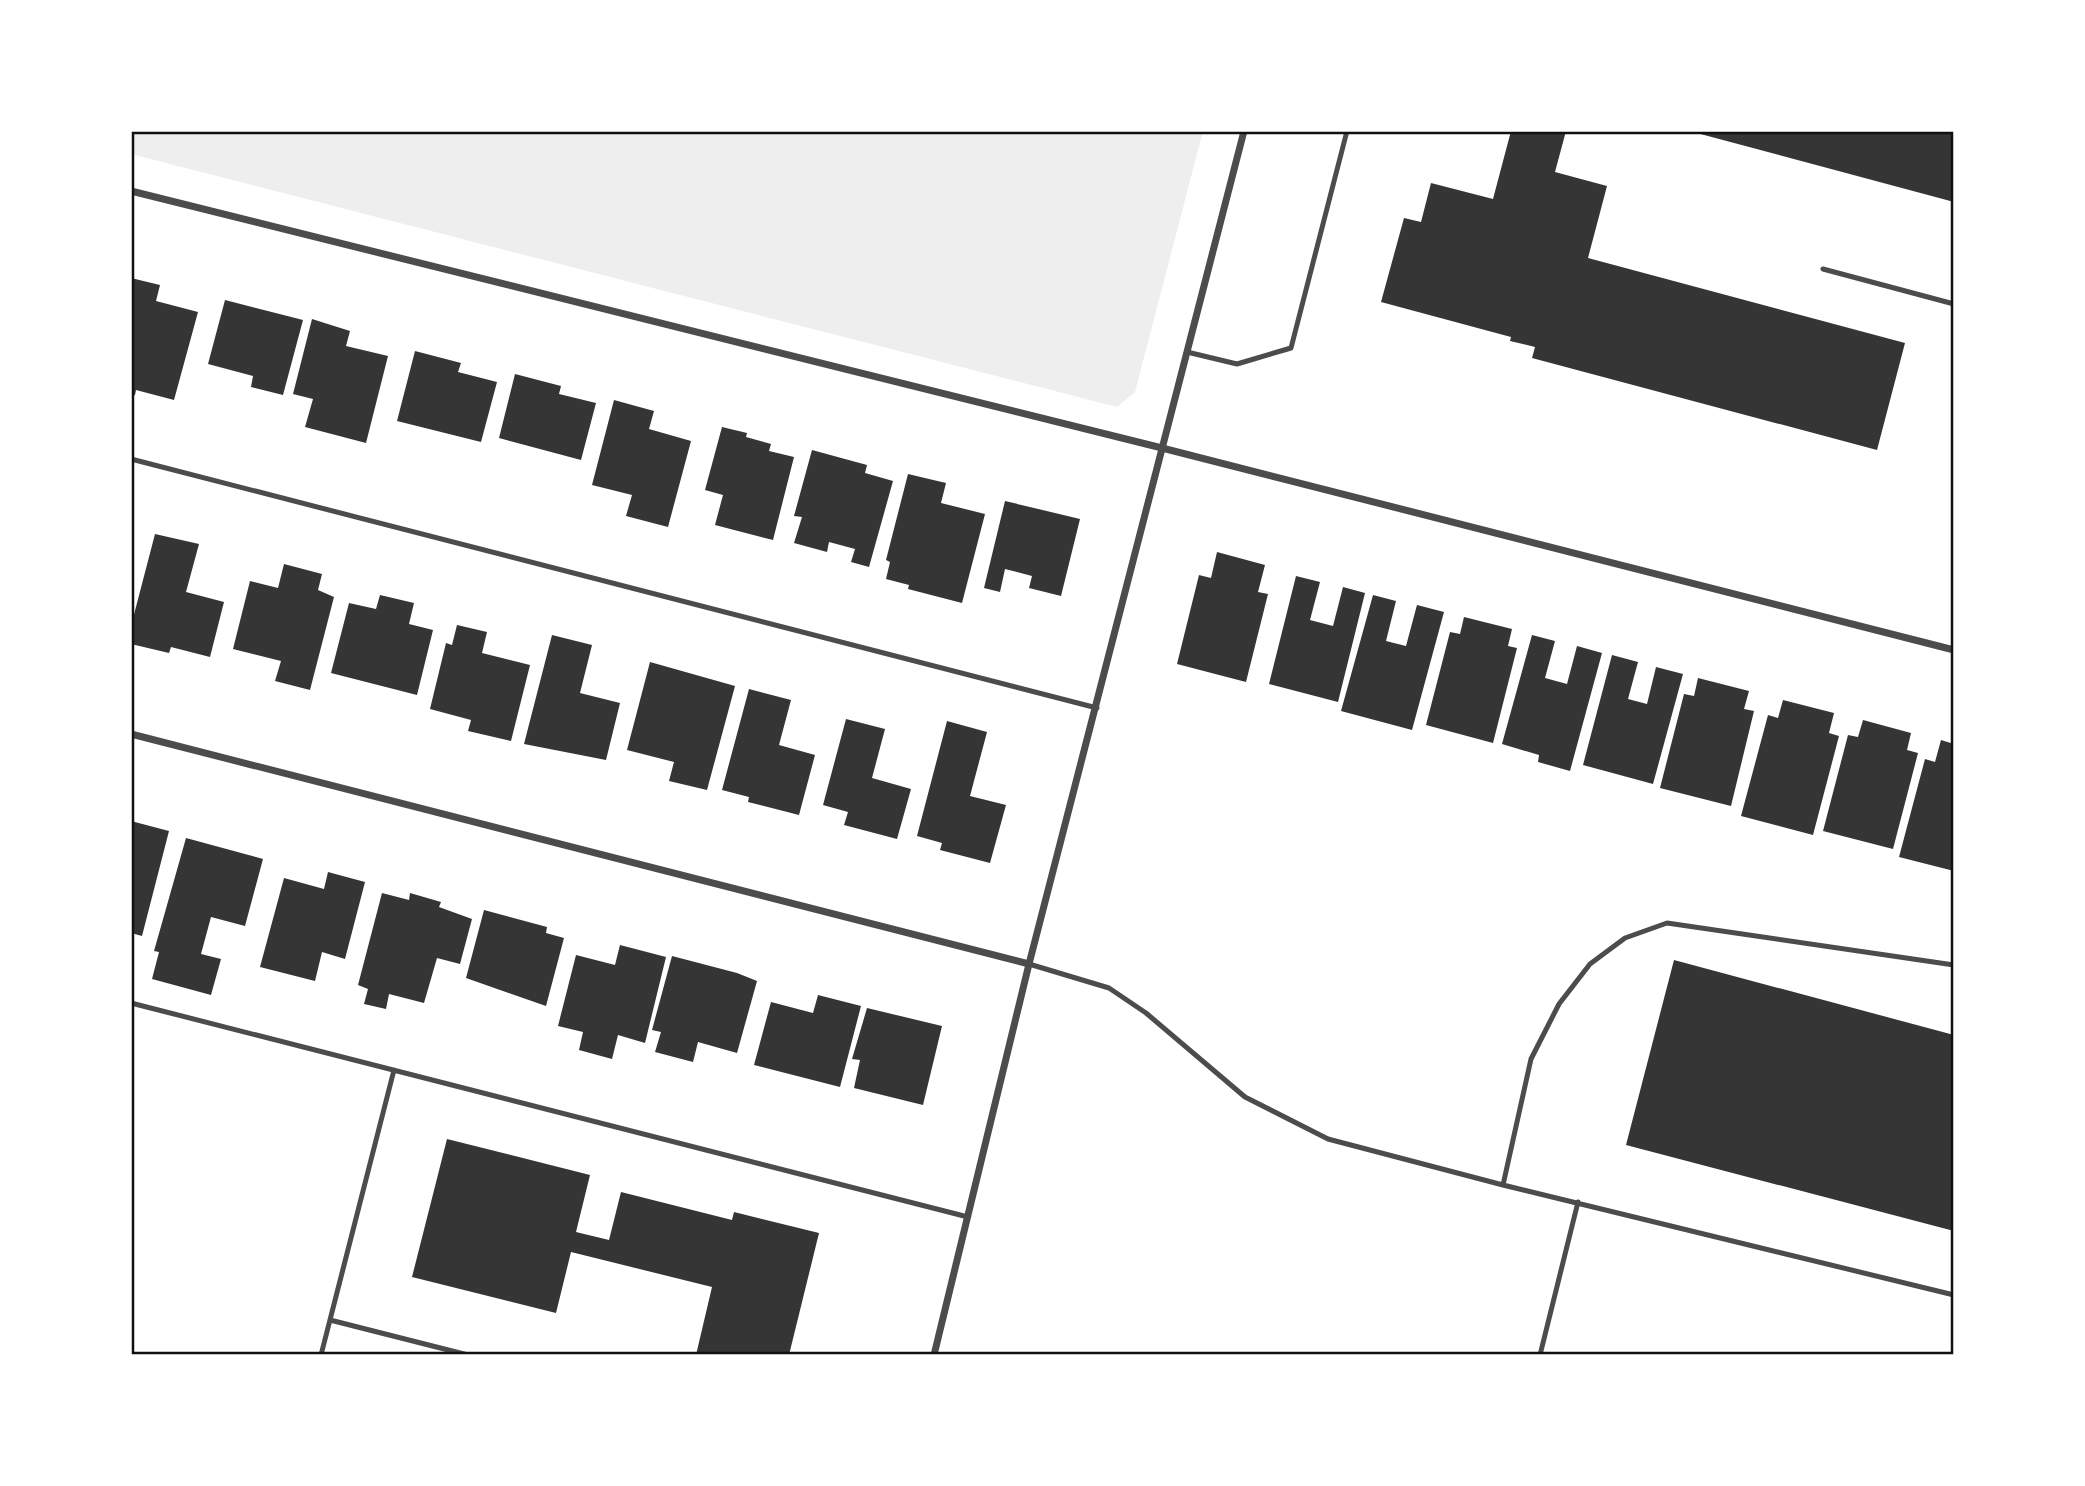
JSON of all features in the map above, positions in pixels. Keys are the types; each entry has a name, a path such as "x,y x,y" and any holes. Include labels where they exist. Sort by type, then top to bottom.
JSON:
{"street":[{"path":"934,1355 1029,964 1244,131"},
{"path":"131,191 1162,448 1954,650"},
{"path":"131,734 1029,964"}],"lane":[{"path":"1187,352 1237,364 1291,348 1348,131"},
{"path":"1823,269 1954,304"},
{"path":"131,459 1097,708"},
{"path":"1503,1185 1531,1059 1559,1004 1590,964 1625,938 1667,923 1954,965"},
{"path":"1029,964 1109,988 1146,1013 1245,1097 1328,1139 1503,1185 1954,1295"},
{"path":"131,1003 968,1217"},
{"path":"321,1355 394,1070"},
{"path":"1540,1355 1578,1202"},
{"path":"330,1320 468,1355"}],"shaded area":[{"path":"131,131 1203,131 1135,392 1117,407 131,154"}],"building":[{"path":"1511,131 1566,131 1555,172 1607,186 1588,258 1905,343 1877,450 1532,358 1535,347 1510,341 1511,337 1381,302 1404,218 1421,222 1431,183 1493,199"},
{"path":"1954,131 1954,202 1693,132"},
{"path":"131,278 160,285 156,301 198,312 174,400 136,390 135,395 131,395"},
{"path":"225,300 303,320 283,395 251,387 253,376 208,364"},
{"path":"312,319 350,331 346,346 388,356 366,443 305,427 313,399 293,394"},
{"path":"415,351 461,363 458,372 497,382 481,442 397,421"},
{"path":"515,374 561,386 559,394 596,403 581,460 499,438"},
{"path":"614,400 654,411 649,429 691,441 668,527 626,516 632,495 592,485"},
{"path":"722,427 747,433 746,437 771,444 769,451 794,457 773,540 715,525 723,495 705,490"},
{"path":"812,450 867,465 865,473 893,481 869,567 851,562 855,549 829,542 827,552 794,543 802,517 794,516"},
{"path":"908,474 946,483 941,503 985,514 962,603 908,589 909,585 886,579 890,562 886,560"},
{"path":"1005,501 1080,519 1061,596 1029,588 1032,576 1005,569 1000,592 984,588"},
{"path":"155,534 199,544 186,592 224,602 210,657 171,647 169,653 131,644 131,626"},
{"path":"1217,552 1265,565 1258,592 1268,594 1246,682 1177,664 1199,575 1211,578"},
{"path":"284,564 322,574 318,590 334,597 310,690 275,681 281,661 233,649 250,581 278,588"},
{"path":"1296,576 1320,582 1310,620 1333,626 1343,587 1365,593 1338,702 1269,684"},
{"path":"380,595 414,603 409,624 433,630 417,695 331,673 349,603 376,609"},
{"path":"1373,595 1396,601 1386,641 1406,646 1417,605 1444,612 1412,730 1341,711"},
{"path":"1464,617 1512,629 1508,646 1517,648 1493,743 1426,725 1450,632 1460,634"},
{"path":"457,625 487,632 482,653 530,665 511,741 468,731 471,720 430,709 446,643 452,645"},
{"path":"552,635 592,645 580,693 620,703 606,760 524,744"},
{"path":"1532,635 1555,641 1545,678 1567,684 1577,646 1602,653 1570,771 1538,762 1539,755 1502,744"},
{"path":"1612,655 1638,662 1628,699 1647,704 1656,667 1683,674 1653,784 1583,765"},
{"path":"650,662 735,686 707,790 669,781 674,762 627,750"},
{"path":"1698,678 1749,691 1744,709 1754,711 1731,806 1660,788 1684,694 1694,696"},
{"path":"749,689 791,700 779,745 815,755 799,815 748,802 749,797 722,790"},
{"path":"1783,700 1834,713 1829,733 1839,736 1813,835 1741,816 1768,715 1778,718"},
{"path":"846,719 885,729 872,778 911,789 897,839 844,825 848,812 823,805"},
{"path":"1863,720 1911,733 1907,750 1918,753 1893,849 1823,831 1848,735 1858,737"},
{"path":"947,721 987,732 970,796 1006,805 990,863 940,850 942,843 917,836"},
{"path":"1941,740 1954,744 1954,871 1899,857 1925,759 1935,762"},
{"path":"131,821 169,831 142,936 131,933"},
{"path":"186,838 263,859 245,926 211,917 201,954 221,959 211,995 152,979 159,952 154,951"},
{"path":"328,872 365,882 345,959 322,952 315,981 260,967 284,878 324,889"},
{"path":"382,893 409,900 410,893 441,902 439,907 472,919 460,964 437,958 424,1003 389,994 386,1009 364,1004 368,989 358,985"},
{"path":"484,910 547,927 546,933 564,938 546,1006 466,978"},
{"path":"620,945 666,957 645,1043 618,1035 612,1059 579,1050 583,1032 558,1026 576,955 615,965"},
{"path":"672,956 757,981 737,1053 698,1042 693,1062 655,1052 661,1032 652,1030"},
{"path":"1674,960 1954,1035 1954,1231 1626,1145"},
{"path":"818,995 861,1006 840,1087 754,1065 771,1002 813,1013"},
{"path":"867,1008 942,1026 923,1105 854,1088 860,1060 852,1059"},
{"path":"447,1139 590,1175 576,1232 609,1240 621,1192 732,1220 734,1212 819,1233 789,1355 696,1355 712,1287 571,1252 556,1313 412,1277"}]}
